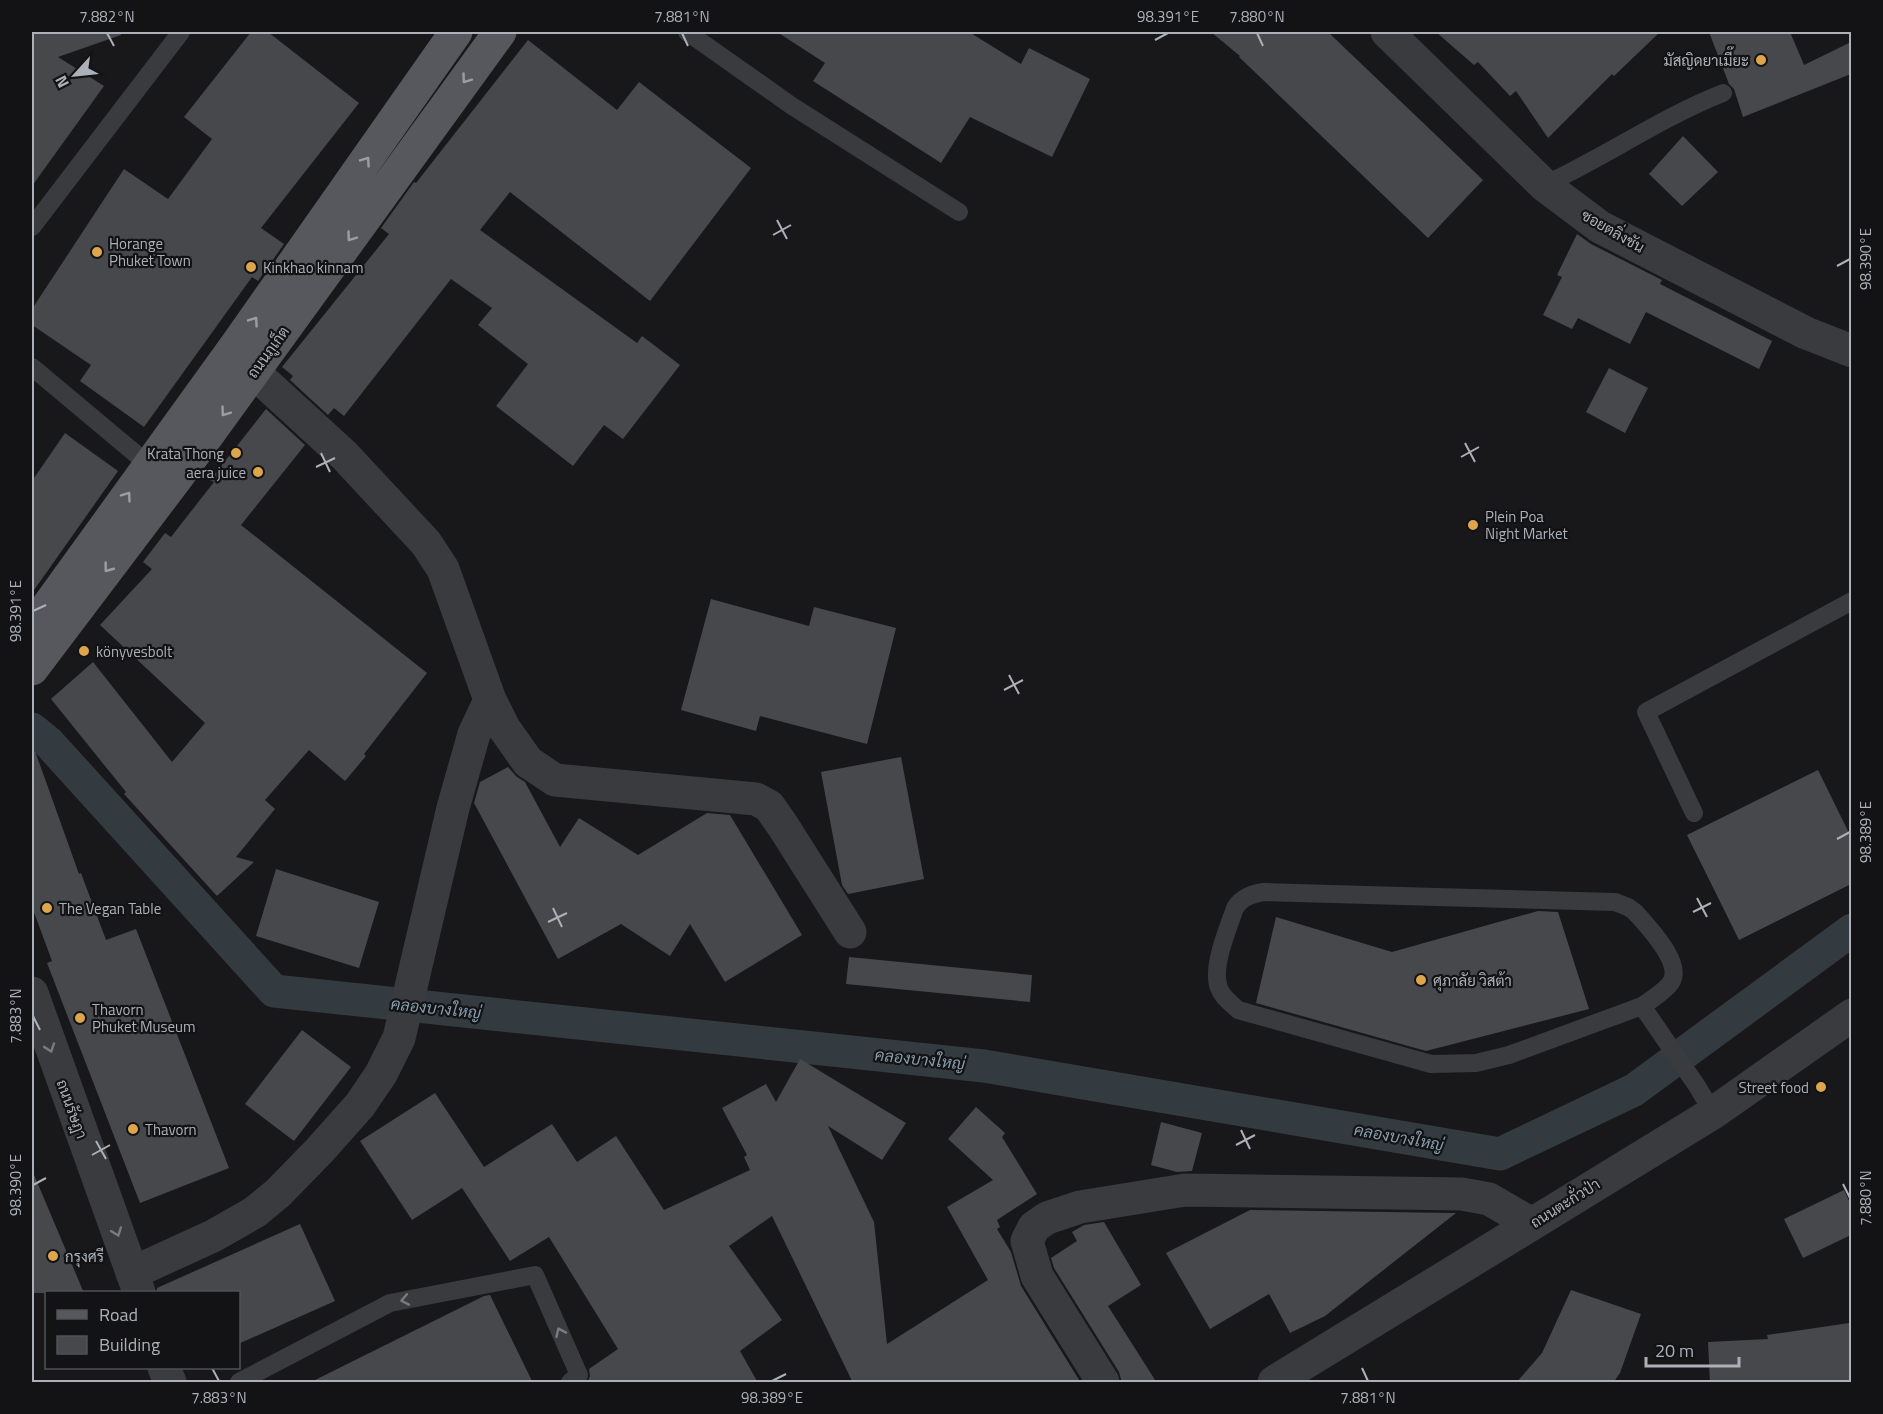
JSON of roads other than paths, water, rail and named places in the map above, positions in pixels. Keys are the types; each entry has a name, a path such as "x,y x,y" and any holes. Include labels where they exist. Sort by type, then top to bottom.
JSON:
{"main road":[{"name":"ถนนภูเก็ต","path":"240,365 396,118 456,32"},
{"name":"ถนนภูเก็ต","path":"32,669 161,474 240,365 423,139 500,32"},
{"path":"396,118 423,139"},
{"name":"ถนนภูเก็ต","path":"32,628 161,474"}],"street":[{"name":"ซอยตลิ่งชัน","path":"1387,32 1544,185 1600,227 1806,333 1851,351"},
{"path":"1806,333 1851,368"},
{"path":"240,365 261,379 345,456 426,543 442,569 490,700 504,728 528,762 555,780 756,800 769,806 850,932"},
{"path":"136,1283 255,1212 278,1193 360,1105 381,1074 399,1038 453,808 474,734 490,700"},
{"name":"ถนนรัษฎา","path":"32,993 136,1283"},
{"name":"ถนนตะกั่วป่า","path":"1274,1383 1532,1224 1705,1099 1851,1015"},
{"path":"1103,1383 1037,1276 1027,1241 1034,1227 1047,1218 1080,1207 1173,1192 1220,1190 1462,1194 1489,1198 1532,1224"},
{"path":"164,1369 170,1383"}],"lane":[{"path":"32,227 181,32"},
{"path":"687,32 792,106 959,212"},
{"path":"1544,185 1568,174 1687,107 1723,93"},
{"path":"32,367 161,474"},
{"path":"1694,813 1646,712 1851,601"},
{"path":"1264,892 1615,902 1635,912 1672,959 1674,974 1670,984 1642,1006 1509,1055 1476,1063 1431,1064 1238,1010 1225,998 1218,987 1218,963 1235,908 1240,900 1252,894 1264,892"},
{"path":"1642,1006 1705,1099"},
{"path":"239,1383 390,1303 535,1275 579,1375 570,1383"}],"waterway":[{"name":"คลองบางใหญ่","path":"32,729 49,743 274,991 984,1066 1500,1154 1634,1090 1852,930"}],"place":[{"name":"มัสญิดยาเมี๊ยะ","path":"1761,60"},
{"name":"Horange Phuket Town","path":"97,252"},
{"name":"Kinkhao kinnam","path":"251,267"},
{"name":"Krata Thong","path":"236,453"},
{"name":"aera juice","path":"258,472"},
{"name":"Plein Poa Night Market","path":"1473,525"},
{"name":"könyvesbolt","path":"84,651"},
{"name":"The Vegan Table","path":"47,908"},
{"name":"ศุภาลัย วิสต้า","path":"1421,980"},
{"name":"Thavorn Phuket Museum","path":"80,1018"},
{"name":"Street food","path":"1821,1087"},
{"name":"Thavorn","path":"133,1129"},
{"name":"กรุงศรี","path":"53,1256"}]}
